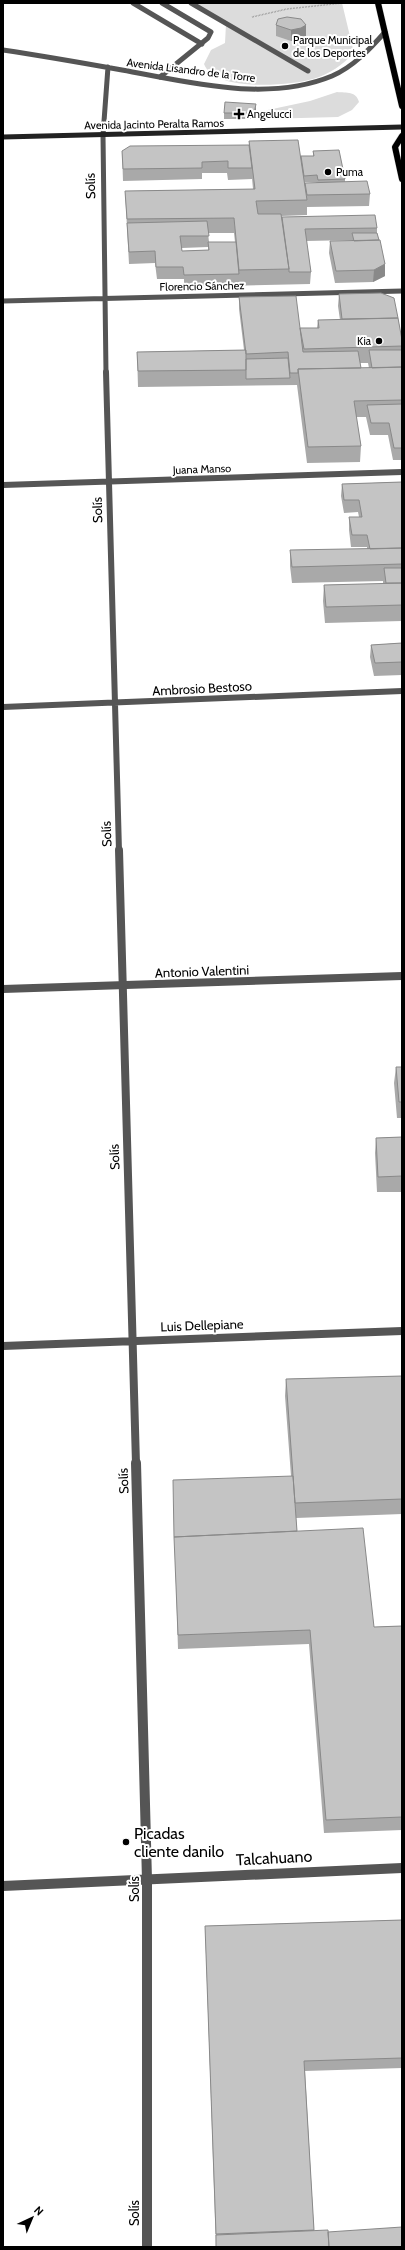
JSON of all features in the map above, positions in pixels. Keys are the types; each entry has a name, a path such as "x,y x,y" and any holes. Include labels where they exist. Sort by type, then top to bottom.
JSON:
{"main road":[{"path":"378,3 402,106"},
{"name":"Avenida Jacinto Peralta Ramos","path":"3,137 402,128"},
{"path":"402,136 395,147 402,179"}],"street":[{"path":"133,3 202,44"},
{"path":"160,77 202,44 211,32 162,3"},
{"path":"191,3 308,70"},
{"path":"378,3 384,3"},
{"name":"Avenida Lisandro de la Torre","path":"3,50 160,77 233,86 260,88 284,87 323,79 349,67 366,53 385,32"},
{"name":"Solís","path":"108,68 103,135 104,298 147,1880 147,2247"},
{"name":"Florencio Sánchez","path":"3,301 402,291"},
{"name":"Juana Manso","path":"3,485 109,483 402,472"},
{"name":"Ambrosio Bestoso","path":"3,707 115,704 402,691"},
{"name":"Antonio Valentini","path":"3,989 402,976"},
{"name":"Luis Dellepiane","path":"3,1346 402,1331"},
{"name":"Talcahuano","path":"3,1886 402,1868"}],"path":[{"path":"226,24 287,9 342,3"}],"shaded area":[{"name":"Parque Municipal de los Deportes","path":"191,3 342,3 354,53 330,72 302,82 253,85 222,79 211,73 204,64 211,50 225,43 226,24"},
{"path":"337,92 353,94 358,98 359,102 352,110 338,117 263,119 263,111 310,101"}],"building":[{"path":"287,17 301,19 306,25 301,28 291,30 276,25 278,19"},
{"path":"225,102 256,104 254,113 224,113"},
{"path":"298,140 307,200 256,201 258,214 281,214 289,269 239,270 234,218 127,219 125,191 255,189 249,141"},
{"path":"249,145 252,168 228,168 228,161 202,162 202,168 123,169 122,151 130,146"},
{"path":"339,150 345,179 318,180 317,175 304,176 301,156 314,156 313,151"},
{"path":"367,181 370,194 307,195 305,183"},
{"path":"375,215 377,228 305,229 311,272 289,272 282,217"},
{"path":"207,221 209,236 180,236 182,251 209,250 208,242 236,242 239,274 184,275 183,267 156,267 155,251 129,252 127,223"},
{"path":"352,233 377,233 379,240 354,241"},
{"path":"380,240 385,264 374,270 336,271 330,241"},
{"path":"381,293 394,298 398,318 342,319 339,294"},
{"path":"296,296 303,352 358,351 361,368 298,369 298,373 290,373 288,352 246,354 239,297"},
{"path":"398,318 402,346 304,349 300,328 319,328 318,320"},
{"path":"246,350 246,370 138,371 137,352"},
{"path":"369,350 402,350 402,367 372,368"},
{"path":"288,358 290,378 246,379 246,359"},
{"path":"402,367 402,400 354,401 361,446 308,447 298,369"},
{"path":"402,404 402,448 394,448 389,423 371,423 367,405"},
{"path":"402,482 402,548 370,549 367,535 352,535 349,517 362,517 359,500 344,500 342,484"},
{"path":"402,548 402,564 292,567 290,550"},
{"path":"384,568 402,568 402,583 386,583"},
{"path":"402,583 402,605 326,607 324,585"},
{"path":"402,643 402,662 375,663 371,645"},
{"path":"396,1067 402,1067 402,1102 399,1102"},
{"path":"402,1137 402,1176 378,1177 376,1138"},
{"path":"402,1376 402,1499 295,1503 286,1379"},
{"path":"293,1476 297,1531 174,1537 173,1480"},
{"path":"363,1528 374,1627 402,1626 402,1817 326,1820 310,1630 178,1635 174,1537"},
{"path":"402,1920 402,2058 304,2061 314,2230 216,2234 205,1926"},
{"path":"402,2227 402,2247 329,2247 328,2232"},
{"path":"328,2230 329,2247 216,2247 216,2235"}],"place":[{"name":"Parque Municipal de los Deportes","path":"285,46"},
{"name":"Angelucci","path":"239,114"},
{"name":"Puma","path":"328,172"},
{"name":"Kia","path":"379,341"},
{"name":"Picadas cliente danilo","path":"126,1842"}]}
